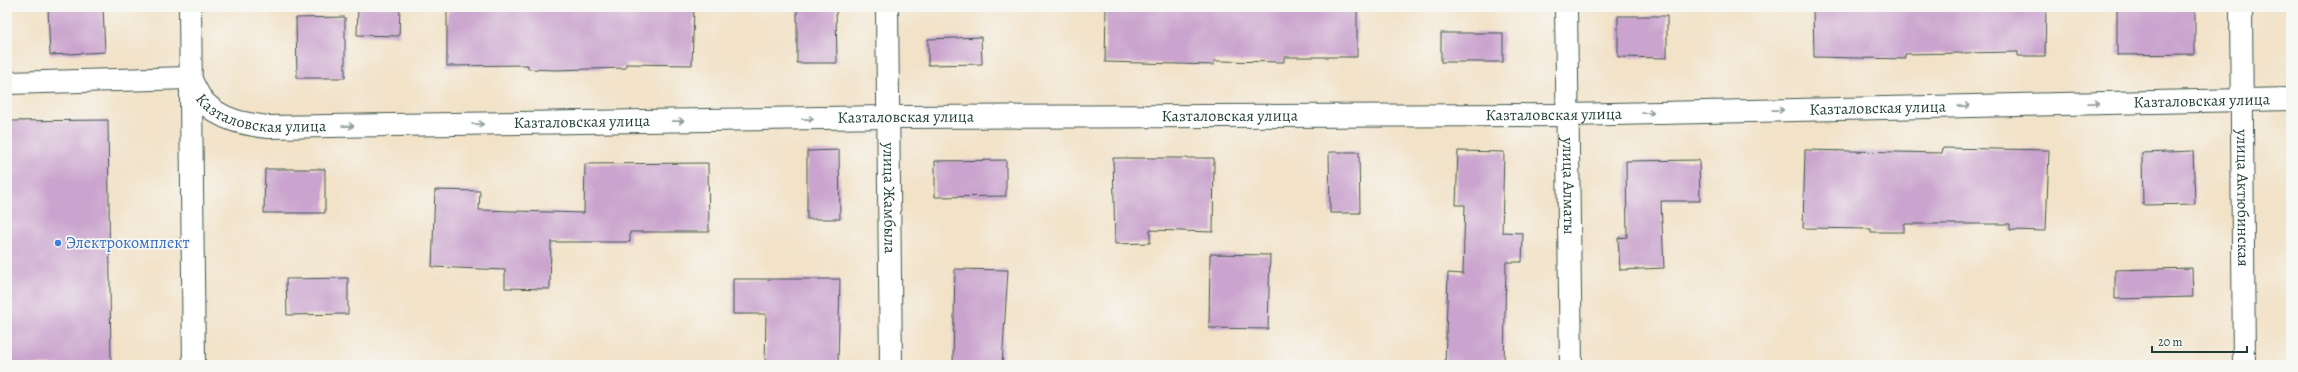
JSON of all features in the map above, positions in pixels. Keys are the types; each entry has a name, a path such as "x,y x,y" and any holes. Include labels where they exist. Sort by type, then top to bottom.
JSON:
{"street":[{"path":"190,7 194,365"},
{"name":"улица Жамбыла","path":"886,7 891,365"},
{"name":"улица Алматы","path":"1566,7 1571,365"},
{"name":"улица Актюбинская","path":"2240,7 2244,365"},
{"path":"7,83 190,78"},
{"name":"Казталовская улица","path":"190,78 202,101 220,115 246,124 268,127 888,118 1567,115 2291,99"}],"building":[{"path":"48,7 103,7 105,52 50,55"},
{"path":"358,7 400,7 399,36 357,35"},
{"path":"447,7 694,8 692,65 626,64 626,68 554,70 528,69 528,65 447,66"},
{"path":"797,7 836,7 837,63 797,63"},
{"path":"1106,7 1357,7 1357,57 1284,57 1284,62 1214,61 1214,65 1105,62"},
{"path":"1813,7 2046,8 2045,56 2018,56 2018,52 1905,54 1905,59 1814,57"},
{"path":"2117,7 2195,7 2195,54 2117,55"},
{"path":"1618,16 1667,16 1667,58 1618,57"},
{"path":"345,17 345,78 297,78 296,18"},
{"path":"1441,33 1503,33 1503,62 1441,62"},
{"path":"981,37 982,64 928,65 928,39"},
{"name":"Электрокомплект","path":"108,120 111,365 7,365 7,121"},
{"path":"1943,148 2049,150 2046,231 2010,230 2010,224 1904,224 1904,232 1871,232 1871,229 1803,228 1805,150 1942,153"},
{"path":"839,150 840,219 807,219 807,151"},
{"path":"1458,151 1504,152 1502,232 1523,233 1522,262 1506,262 1504,365 1445,365 1448,273 1463,274 1465,205 1456,205"},
{"path":"2193,151 2195,204 2143,205 2142,153"},
{"path":"1329,152 1359,152 1360,213 1330,213"},
{"path":"1113,158 1214,158 1213,232 1150,230 1150,243 1115,244"},
{"path":"1006,160 1006,196 935,197 935,161"},
{"path":"1699,160 1700,201 1661,201 1664,268 1620,270 1618,238 1627,237 1626,161"},
{"path":"708,163 709,232 630,232 630,242 551,242 550,289 505,288 505,270 432,267 435,190 480,191 479,210 584,213 585,164"},
{"path":"265,169 325,169 325,213 264,213"},
{"path":"1210,254 1270,255 1268,329 1209,328"},
{"path":"2192,268 2193,297 2115,299 2115,270"},
{"path":"955,269 1008,270 1002,365 953,365"},
{"path":"348,278 348,314 287,315 286,279"},
{"path":"733,279 840,279 838,365 765,365 766,314 733,314"}],"place":[{"name":"Электрокомплект","path":"58,243"}]}
